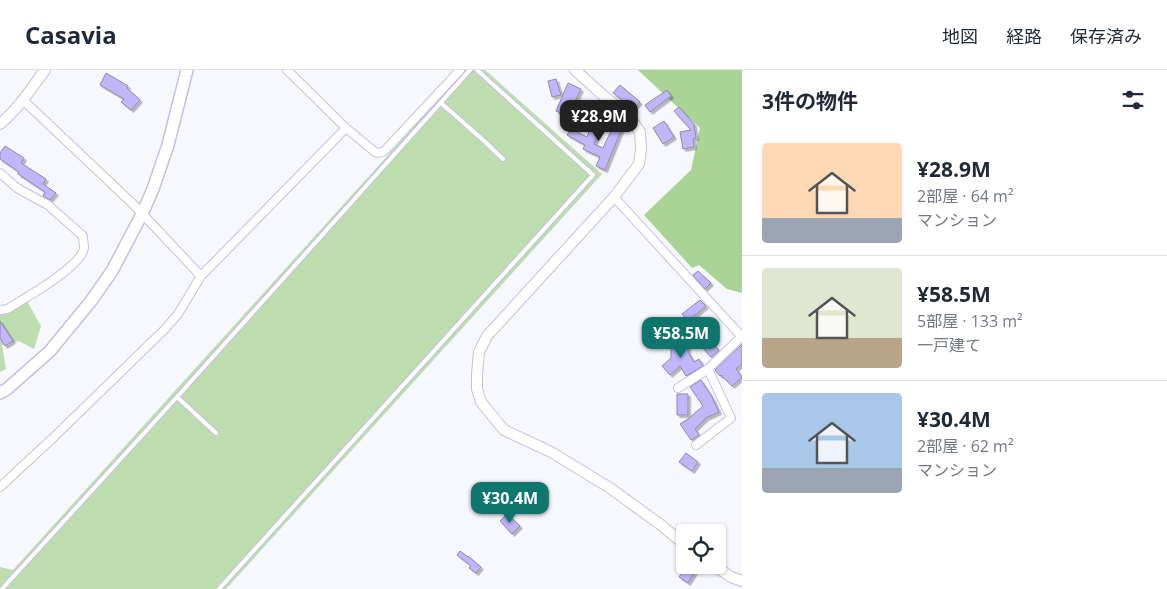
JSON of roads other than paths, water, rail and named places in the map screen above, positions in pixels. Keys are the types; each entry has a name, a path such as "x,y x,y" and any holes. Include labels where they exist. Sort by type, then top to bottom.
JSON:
{"main road":[{"path":"0,394 50,350 91,302 112,271 153,189 168,145 187,70"}],"street":[{"path":"0,124 10,116 45,70"},
{"path":"287,70 346,128 375,152 382,153 460,70"},
{"path":"575,70 629,116 640,132 641,149 639,164 614,196 487,336 479,352 477,389 481,402 504,430 551,452 610,488 676,538"},
{"path":"23,100 142,214 201,276"},
{"path":"0,487 165,329 178,314 201,276 346,128"},
{"path":"0,173 17,188 48,205 83,236 84,248 80,257 52,282 7,309 0,310"},
{"path":"614,196 742,336 708,369 678,388"},
{"path":"696,445 731,418 708,369"},
{"path":"726,574 742,581"}],"lane":[{"path":"2,589 470,70"},
{"path":"219,589 593,175 477,70"},
{"path":"441,103 482,138 503,159"},
{"path":"177,397 216,433"}]}
